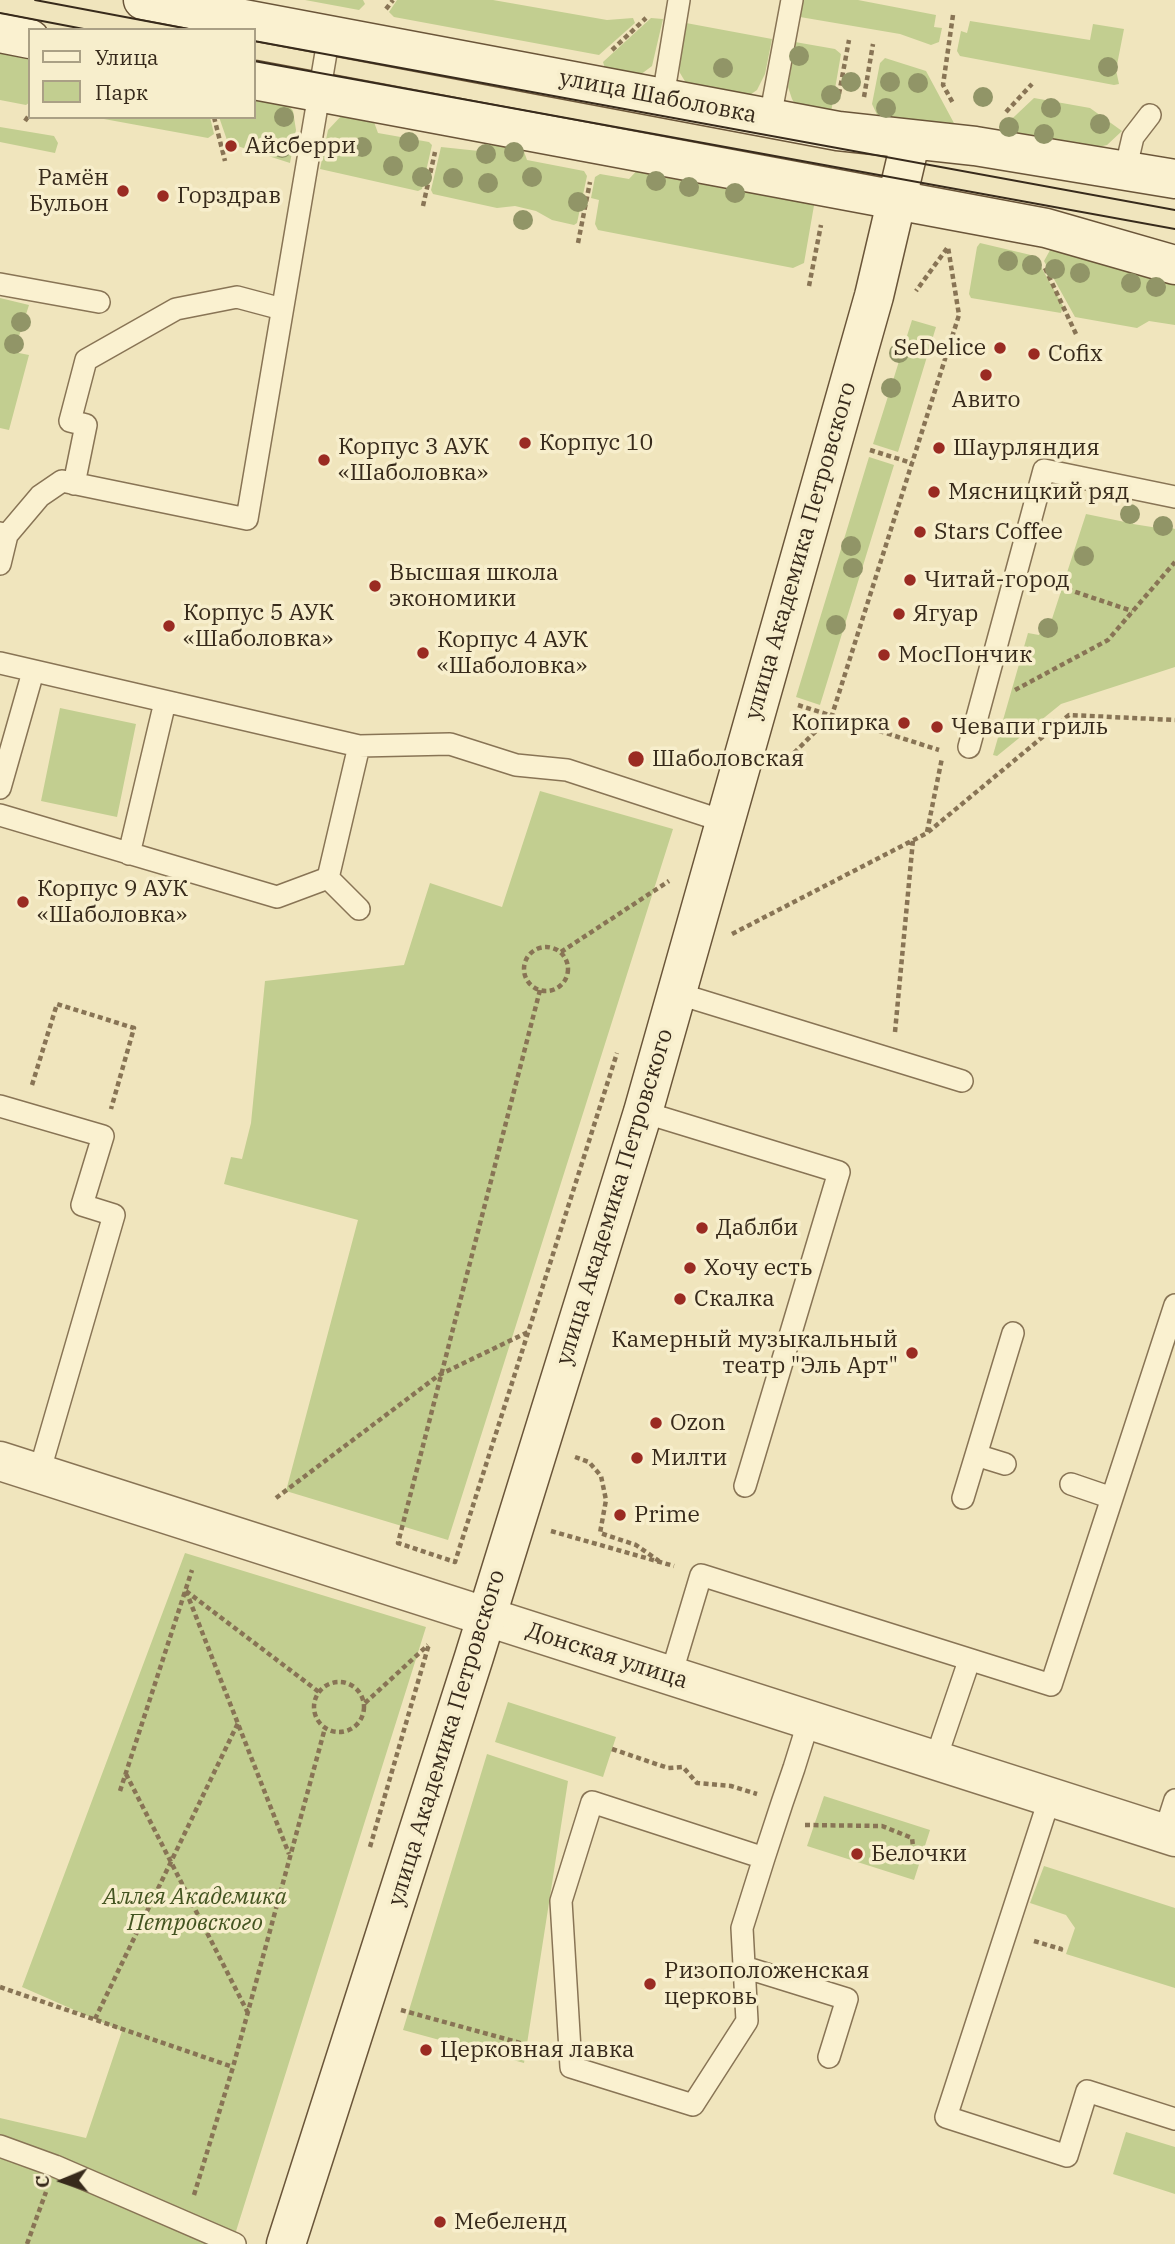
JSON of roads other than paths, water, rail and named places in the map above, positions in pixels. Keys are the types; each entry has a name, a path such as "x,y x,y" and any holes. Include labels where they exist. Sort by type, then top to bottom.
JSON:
{"street":[{"name":"улица Шаболовка","path":"143,0 838,131 975,146 1175,178"},
{"path":"0,33 28,39"},
{"path":"256,80 1046,228 1175,265"},
{"name":"улица Академика Петровского","path":"286,2244 643,1112 723,821 874,296 911,139"},
{"name":"Донская улица","path":"0,1461 1050,1797 1171,1824"}],"lane":[{"path":"663,97 679,0"},
{"path":"770,118 792,0"},
{"path":"0,564 3,534 40,496 62,481 247,519 329,35"},
{"path":"1125,171 1133,137 1150,115"},
{"path":"0,284 99,302"},
{"path":"74,484 86,425 70,421 86,360 176,309 237,297 282,309"},
{"path":"969,747 1044,470 1175,497"},
{"path":"0,663 359,746 450,744 516,765 567,770 723,821"},
{"path":"0,789 33,671"},
{"path":"129,854 164,702"},
{"path":"328,878 359,746"},
{"path":"0,816 278,897 328,878"},
{"path":"328,878 359,909"},
{"path":"676,993 962,1081"},
{"path":"0,1106 103,1136 82,1205 114,1214 39,1473"},
{"path":"643,1112 839,1172 745,1486"},
{"path":"671,1675 701,1575 1051,1685 1112,1498 1168,1349 1175,1305"},
{"path":"963,1498 1013,1333"},
{"path":"976,1455 1005,1464"},
{"path":"1071,1484 1112,1498"},
{"path":"935,1761 969,1661"},
{"path":"764,1858 592,1802 561,1901 571,2067 693,2105 747,2021 741,1928 780,1810 809,1720"},
{"path":"1050,1797 946,2117 1067,2156 1087,2091 1175,2119"},
{"path":"744,1967 847,1999 829,2057"},
{"path":"0,2147 55,2166 235,2244"}],"tram line":[{"path":"35,0 183,28"},
{"path":"0,13 79,28"},
{"path":"256,41 1175,210"},
{"path":"256,61 1175,229"}],"place":[{"name":"Айсберри","path":"231,146"},
{"name":"Рамён Бульон","path":"123,191"},
{"name":"Горздрав","path":"163,196"},
{"name":"SeDelice","path":"1000,348"},
{"name":"Cofix","path":"1034,354"},
{"name":"Авито","path":"986,375"},
{"name":"Корпус 10","path":"525,443"},
{"name":"Шаурляндия","path":"939,448"},
{"name":"Корпус 3 АУК «Шаболовка»","path":"324,460"},
{"name":"Мясницкий ряд","path":"934,492"},
{"name":"Stars Coffee","path":"920,532"},
{"name":"Читай-город","path":"910,580"},
{"name":"Высшая школа экономики","path":"375,586"},
{"name":"Ягуар","path":"899,614"},
{"name":"Корпус 5 АУК «Шаболовка»","path":"169,626"},
{"name":"Корпус 4 АУК «Шаболовка»","path":"423,653"},
{"name":"МосПончик","path":"884,655"},
{"name":"Копирка","path":"904,723"},
{"name":"Чевапи гриль","path":"937,727"},
{"name":"Шаболовская","path":"636,759"},
{"name":"Корпус 9 АУК «Шаболовка»","path":"23,902"},
{"name":"Даблби","path":"702,1228"},
{"name":"Хочу есть","path":"690,1268"},
{"name":"Скалка","path":"680,1299"},
{"name":"Камерный музыкальный театр \"Эль Арт\"","path":"912,1353"},
{"name":"Ozon","path":"656,1423"},
{"name":"Милти","path":"637,1458"},
{"name":"Prime","path":"620,1515"},
{"name":"Белочки","path":"857,1854"},
{"name":"Ризоположенская церковь","path":"650,1984"},
{"name":"Церковная лавка","path":"426,2050"},
{"name":"Мебеленд","path":"440,2222"}],"park label":[{"name":"Аллея Академика Петровского","path":"195,1910"}]}
